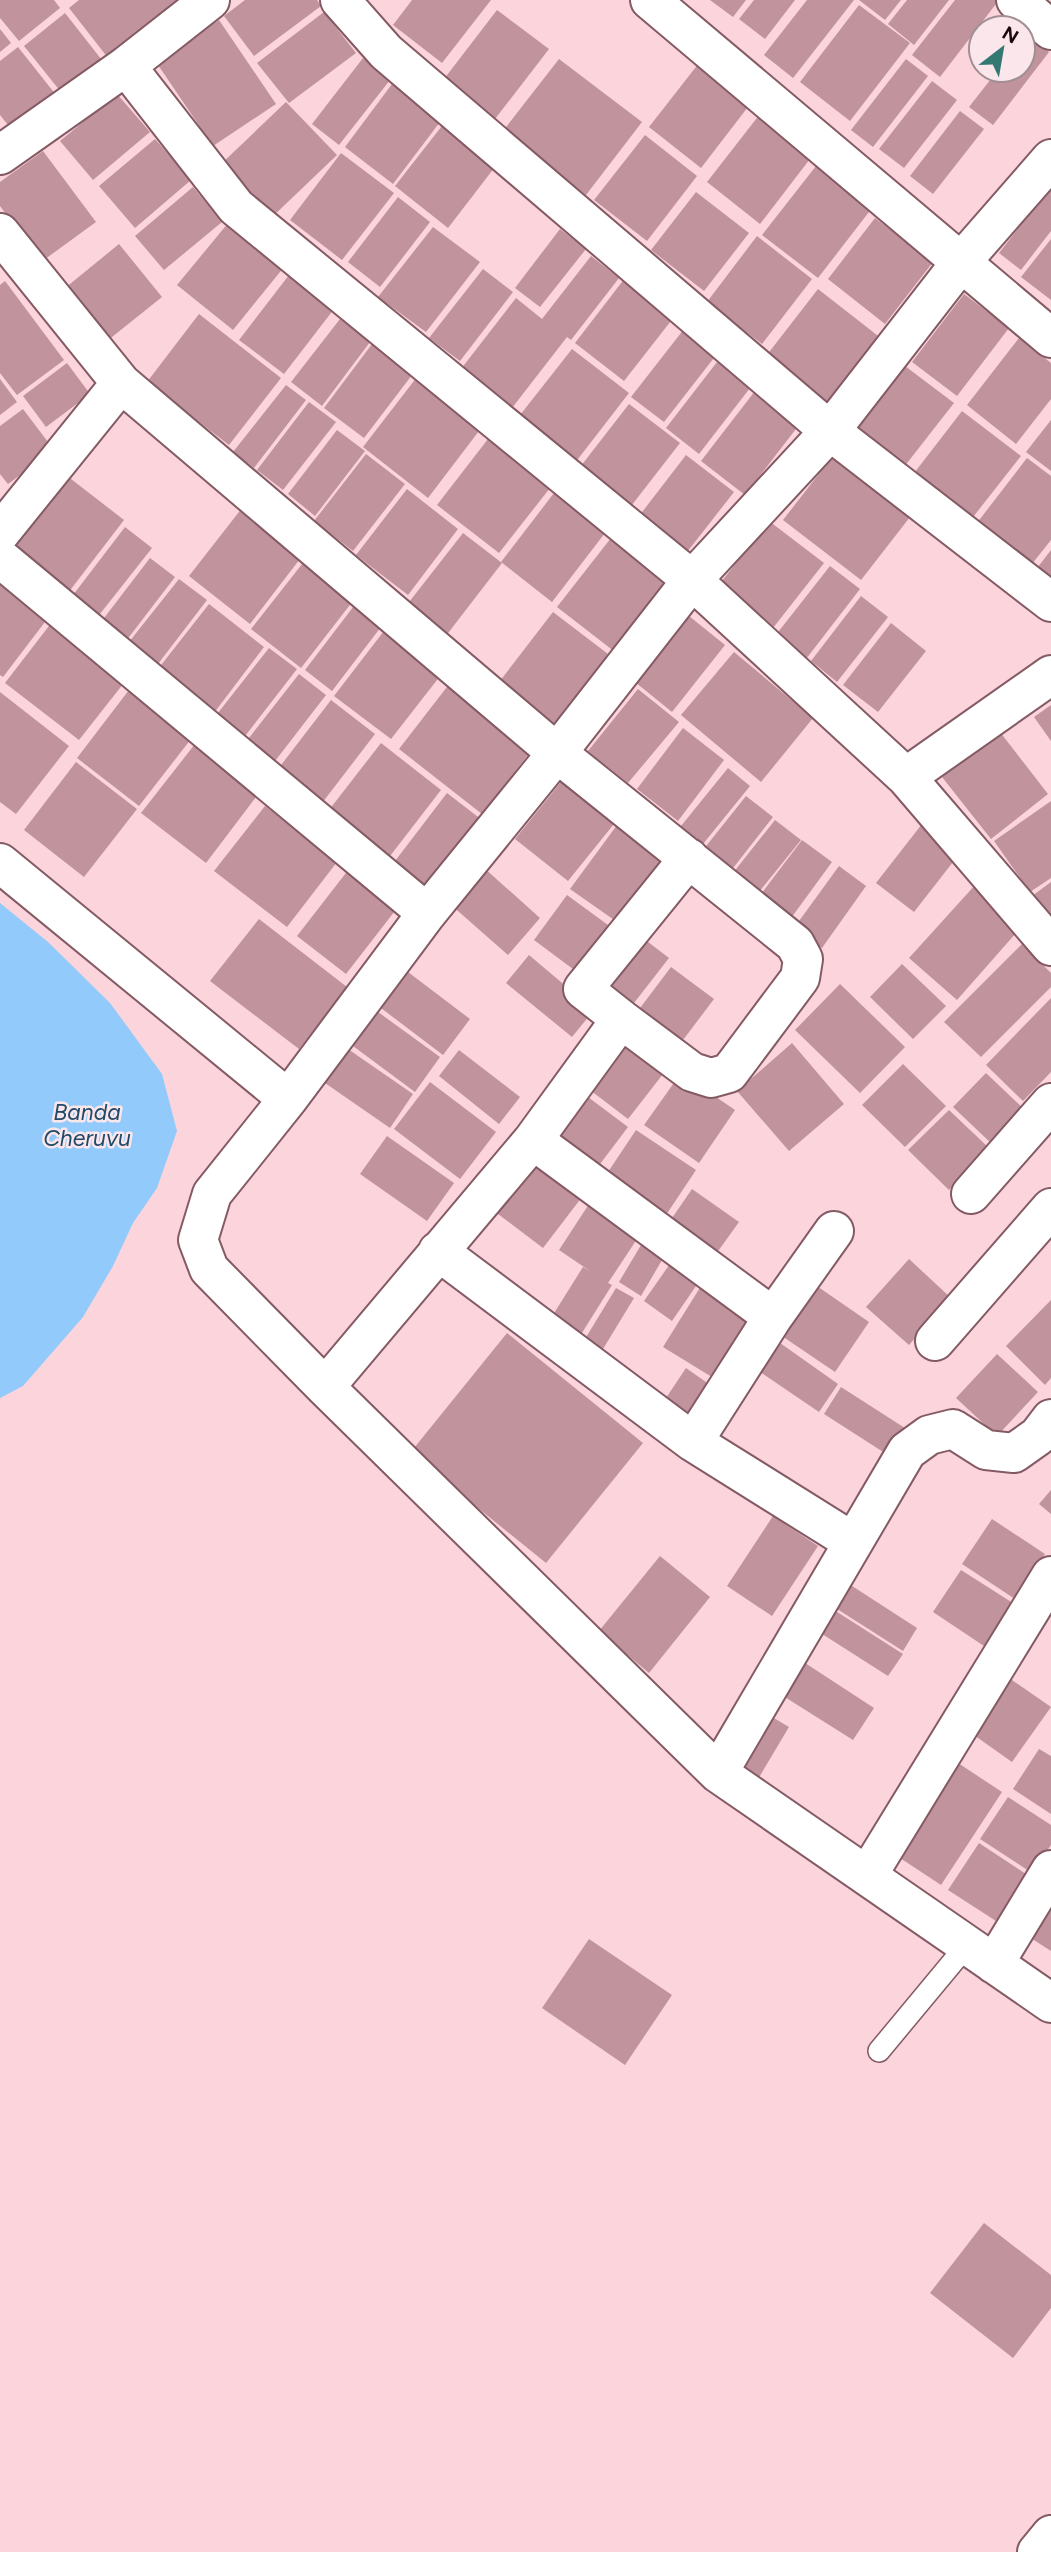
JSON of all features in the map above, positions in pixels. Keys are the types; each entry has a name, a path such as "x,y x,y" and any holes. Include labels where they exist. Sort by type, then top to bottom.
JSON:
{"street":[{"path":"0,155 126,66 209,0"},
{"path":"340,0 386,51 830,431 1051,602"},
{"path":"650,0 1051,338"},
{"path":"1016,0 1051,30"},
{"path":"126,66 236,207 692,580 906,777 1051,946"},
{"path":"1051,159 962,261 830,431 692,580 427,913 288,1099 212,1194 198,1240 209,1269 325,1387 718,1773 1051,2003"},
{"path":"0,233 121,383 557,752 690,858 795,944 803,959 800,978 729,1073 711,1078 692,1072 583,989 690,858"},
{"path":"3,519 121,383"},
{"path":"0,558 427,913"},
{"path":"906,777 1051,676"},
{"path":"0,863 288,1099"},
{"path":"325,1387 533,1140 621,1019"},
{"path":"971,1194 1051,1103"},
{"path":"533,1140 773,1317"},
{"path":"935,1341 1051,1209"},
{"path":"693,1441 773,1317 834,1231"},
{"path":"438,1251 693,1441 853,1542"},
{"path":"718,1773 907,1451 929,1434 953,1429 986,1450 1014,1453 1038,1436 1051,1419"},
{"path":"867,1876 1051,1576"},
{"path":"980,1955 1051,1870"},
{"path":"1037,2552 1051,2535"}],"lane":[{"path":"878,2051 980,1955"}],"water":[{"name":"Banda Cheruvu","path":"0,903 48,942 110,1003 162,1074 177,1131 157,1188 133,1223 113,1266 83,1317 23,1386 0,1398"}],"building":[{"path":"0,0 54,0 60,8 19,41 0,18"},
{"path":"79,0 192,0 112,63 69,8"},
{"path":"245,0 317,0 321,6 254,56 224,16"},
{"path":"412,0 491,0 442,63 393,25"},
{"path":"710,0 746,0 733,17"},
{"path":"754,0 795,0 765,39 739,19"},
{"path":"807,0 854,0 793,78 764,55"},
{"path":"859,0 901,0 885,20"},
{"path":"907,0 949,0 914,45 888,24"},
{"path":"955,0 999,0 988,14 967,14 967,42 940,77 912,55"},
{"path":"859,5 910,43 850,121 800,82"},
{"path":"497,10 549,49 495,119 444,79"},
{"path":"324,12 356,53 289,103 257,63"},
{"path":"65,13 105,64 65,97 24,46"},
{"path":"219,20 276,104 213,146 156,62"},
{"path":"0,29 11,43 0,52"},
{"path":"1037,43 1049,52 1037,68"},
{"path":"18,47 60,100 16,135 0,115 0,61"},
{"path":"363,58 390,80 339,145 312,124"},
{"path":"559,59 642,122 586,195 503,131"},
{"path":"906,59 928,76 873,147 851,130"},
{"path":"699,63 751,103 701,168 649,127"},
{"path":"932,81 957,100 904,168 879,149"},
{"path":"392,84 440,122 393,184 345,147"},
{"path":"987,84 1024,84 993,125 969,107"},
{"path":"117,94 150,132 93,180 60,141"},
{"path":"286,102 337,155 270,219 219,166"},
{"path":"960,111 984,129 933,194 910,176"},
{"path":"760,114 813,155 760,224 707,182"},
{"path":"445,122 498,163 448,228 395,186"},
{"path":"645,135 697,176 647,241 594,200"},
{"path":"155,139 191,180 135,228 99,186"},
{"path":"43,151 96,222 41,262 0,206 0,182"},
{"path":"341,153 394,193 342,260 290,220"},
{"path":"816,166 872,208 818,278 762,235"},
{"path":"1051,186 1051,231 1021,270 999,253"},
{"path":"193,187 222,222 164,270 135,236"},
{"path":"696,192 749,233 704,291 651,250"},
{"path":"398,197 430,222 380,287 348,262"},
{"path":"875,218 933,262 885,324 828,279"},
{"path":"229,222 284,267 233,330 177,285"},
{"path":"433,227 480,262 426,332 378,297"},
{"path":"560,229 586,249 540,307 515,288"},
{"path":"757,236 812,279 762,344 707,302"},
{"path":"1051,239 1051,300 1021,277"},
{"path":"119,244 162,297 102,345 59,293"},
{"path":"591,256 619,278 571,340 567,337 512,408 461,369 516,298 542,319"},
{"path":"483,269 513,292 460,361 429,338"},
{"path":"289,275 334,309 284,374 239,340"},
{"path":"625,278 674,317 624,381 575,343"},
{"path":"5,281 64,360 17,395 0,373 0,285"},
{"path":"818,289 882,339 828,409 763,360"},
{"path":"964,294 1009,328 957,396 912,362"},
{"path":"199,314 281,378 229,445 147,382"},
{"path":"340,319 370,342 322,406 291,382"},
{"path":"684,329 717,354 664,422 631,397"},
{"path":"1019,338 1051,363 1051,399 1016,444 967,405"},
{"path":"372,344 412,375 364,438 324,408"},
{"path":"572,349 629,393 571,468 513,424"},
{"path":"717,362 750,388 699,454 666,428"},
{"path":"67,363 90,394 46,427 23,396"},
{"path":"905,366 954,403 904,467 856,429"},
{"path":"417,377 482,427 428,498 363,447"},
{"path":"0,379 17,402 0,415"},
{"path":"286,385 306,400 254,468 233,452"},
{"path":"755,391 799,425 745,495 701,461"},
{"path":"309,402 336,422 283,490 257,470"},
{"path":"629,404 680,443 628,510 577,471"},
{"path":"23,409 54,450 8,484 0,474 0,426"},
{"path":"962,411 1021,456 966,526 908,481"},
{"path":"1051,420 1051,471 1026,452"},
{"path":"337,430 365,451 315,516 288,494"},
{"path":"488,439 550,488 499,553 437,505"},
{"path":"366,454 405,484 353,551 314,521"},
{"path":"686,455 734,492 684,556 636,520"},
{"path":"832,457 910,517 861,580 783,520"},
{"path":"1027,458 1051,476 1051,540 1024,574 970,532"},
{"path":"62,472 124,520 68,593 6,545"},
{"path":"407,489 458,529 408,595 356,555"},
{"path":"554,493 605,533 552,602 501,562"},
{"path":"242,508 303,555 250,624 189,576"},
{"path":"769,521 824,563 773,628 718,586"},
{"path":"125,527 152,548 96,619 70,599"},
{"path":"463,533 502,563 445,637 406,606"},
{"path":"611,538 669,582 615,652 557,607"},
{"path":"1051,550 1051,591 1031,576"},
{"path":"150,558 175,577 126,641 101,622"},
{"path":"306,559 356,597 301,668 251,629"},
{"path":"830,566 860,589 806,659 775,636"},
{"path":"179,579 207,600 158,664 129,642"},
{"path":"0,581 48,618 3,677 0,675"},
{"path":"861,596 888,617 837,682 811,661"},
{"path":"357,602 384,623 332,691 305,670"},
{"path":"209,604 264,647 214,713 158,669"},
{"path":"553,612 608,654 555,724 500,681"},
{"path":"689,616 725,645 672,712 635,682"},
{"path":"52,622 127,679 79,740 5,683"},
{"path":"891,623 926,651 878,712 843,685"},
{"path":"387,627 444,671 391,739 334,696"},
{"path":"269,648 297,669 242,740 214,718"},
{"path":"734,652 813,718 761,782 681,715"},
{"path":"299,674 326,695 272,765 245,743"},
{"path":"450,683 534,747 482,814 399,749"},
{"path":"638,689 679,722 628,783 588,751"},
{"path":"129,690 191,739 139,806 77,758"},
{"path":"0,692 69,746 16,814 0,802"},
{"path":"331,700 375,734 319,807 275,773"},
{"path":"1051,705 1051,741 1034,717"},
{"path":"683,728 724,760 678,821 637,789"},
{"path":"1000,732 1048,794 991,839 942,777"},
{"path":"381,743 441,790 390,856 329,810"},
{"path":"195,744 259,793 206,863 141,813"},
{"path":"76,762 137,809 84,877 24,830"},
{"path":"728,768 750,786 703,844 681,826"},
{"path":"569,772 622,814 568,881 515,839"},
{"path":"447,793 482,820 427,892 392,865"},
{"path":"746,796 773,817 730,872 703,850"},
{"path":"1051,801 1051,878 1030,892 994,841"},
{"path":"265,806 337,862 287,927 214,871"},
{"path":"775,820 801,840 754,898 729,878"},
{"path":"620,821 666,855 617,922 570,889"},
{"path":"922,824 960,853 914,912 876,883"},
{"path":"802,840 832,862 786,925 755,902"},
{"path":"839,866 866,886 822,948 794,928"},
{"path":"483,867 540,918 508,955 450,904"},
{"path":"349,869 398,907 346,974 297,936"},
{"path":"1051,882 1051,922 1032,896"},
{"path":"976,884 1023,925 957,1000 909,958"},
{"path":"567,895 619,933 585,978 534,940"},
{"path":"259,919 347,987 299,1049 210,981"},
{"path":"635,932 669,958 634,1003 601,977"},
{"path":"1022,944 1051,973 1051,987 981,1057 944,1022"},
{"path":"529,955 594,1010 572,1037 506,983"},
{"path":"902,964 946,1006 913,1039 870,997"},
{"path":"671,967 714,999 680,1044 637,1012"},
{"path":"404,969 470,1019 443,1055 377,1005"},
{"path":"840,984 905,1047 860,1093 795,1030"},
{"path":"1051,998 1051,1072 1023,1101 986,1065"},
{"path":"378,1012 440,1057 415,1092 353,1046"},
{"path":"621,1041 663,1074 628,1119 586,1087"},
{"path":"792,1043 844,1104 789,1151 737,1091"},
{"path":"348,1049 413,1094 390,1128 325,1083"},
{"path":"459,1050 520,1097 499,1124 439,1076"},
{"path":"903,1064 946,1106 905,1147 862,1105"},
{"path":"681,1073 735,1110 699,1163 644,1125"},
{"path":"986,1073 1026,1111 993,1145 953,1107"},
{"path":"430,1082 496,1132 460,1179 394,1129"},
{"path":"580,1091 628,1127 597,1168 549,1132"},
{"path":"949,1110 990,1149 949,1190 908,1150"},
{"path":"636,1130 696,1170 666,1215 606,1175"},
{"path":"387,1136 454,1183 427,1221 360,1174"},
{"path":"528,1157 582,1197 543,1248 490,1208"},
{"path":"692,1189 739,1222 716,1254 670,1221"},
{"path":"591,1201 641,1233 608,1283 612,1285 580,1336 551,1318 583,1267 590,1271 559,1250"},
{"path":"647,1235 669,1248 641,1296 619,1282"},
{"path":"679,1251 707,1270 672,1321 644,1301"},
{"path":"909,1259 951,1298 909,1345 866,1307"},
{"path":"811,1282 869,1322 835,1372 776,1332"},
{"path":"701,1286 758,1321 720,1382 663,1347"},
{"path":"616,1288 634,1298 603,1349 585,1339"},
{"path":"1051,1300 1051,1378 1045,1385 1006,1346"},
{"path":"507,1333 643,1443 546,1563 410,1453"},
{"path":"773,1338 838,1384 819,1412 753,1367"},
{"path":"997,1354 1038,1392 997,1436 956,1398"},
{"path":"686,1368 716,1389 693,1424 662,1404"},
{"path":"841,1387 908,1430 891,1457 824,1414"},
{"path":"1051,1490 1051,1514 1039,1504"},
{"path":"773,1516 818,1546 772,1616 727,1586"},
{"path":"992,1519 1045,1554 1015,1599 962,1564"},
{"path":"660,1556 710,1597 649,1673 599,1631"},
{"path":"961,1570 1016,1605 987,1648 933,1612"},
{"path":"849,1584 917,1628 903,1651 834,1607"},
{"path":"834,1610 903,1654 888,1676 819,1632"},
{"path":"802,1661 874,1708 853,1740 780,1694"},
{"path":"1009,1678 1051,1707 1012,1762 971,1733"},
{"path":"767,1714 789,1727 758,1779 737,1766"},
{"path":"1039,1749 1051,1756 1051,1814 1013,1789"},
{"path":"952,1759 1002,1792 941,1885 891,1852"},
{"path":"1008,1797 1051,1825 1051,1845 1032,1873 980,1839"},
{"path":"979,1843 1026,1874 996,1921 948,1890"},
{"path":"1051,1897 1051,1951 1026,1935"},
{"path":"589,1939 672,1995 625,2065 542,2008"},
{"path":"984,2223 1051,2275 1051,2308 1013,2358 930,2293"}]}
